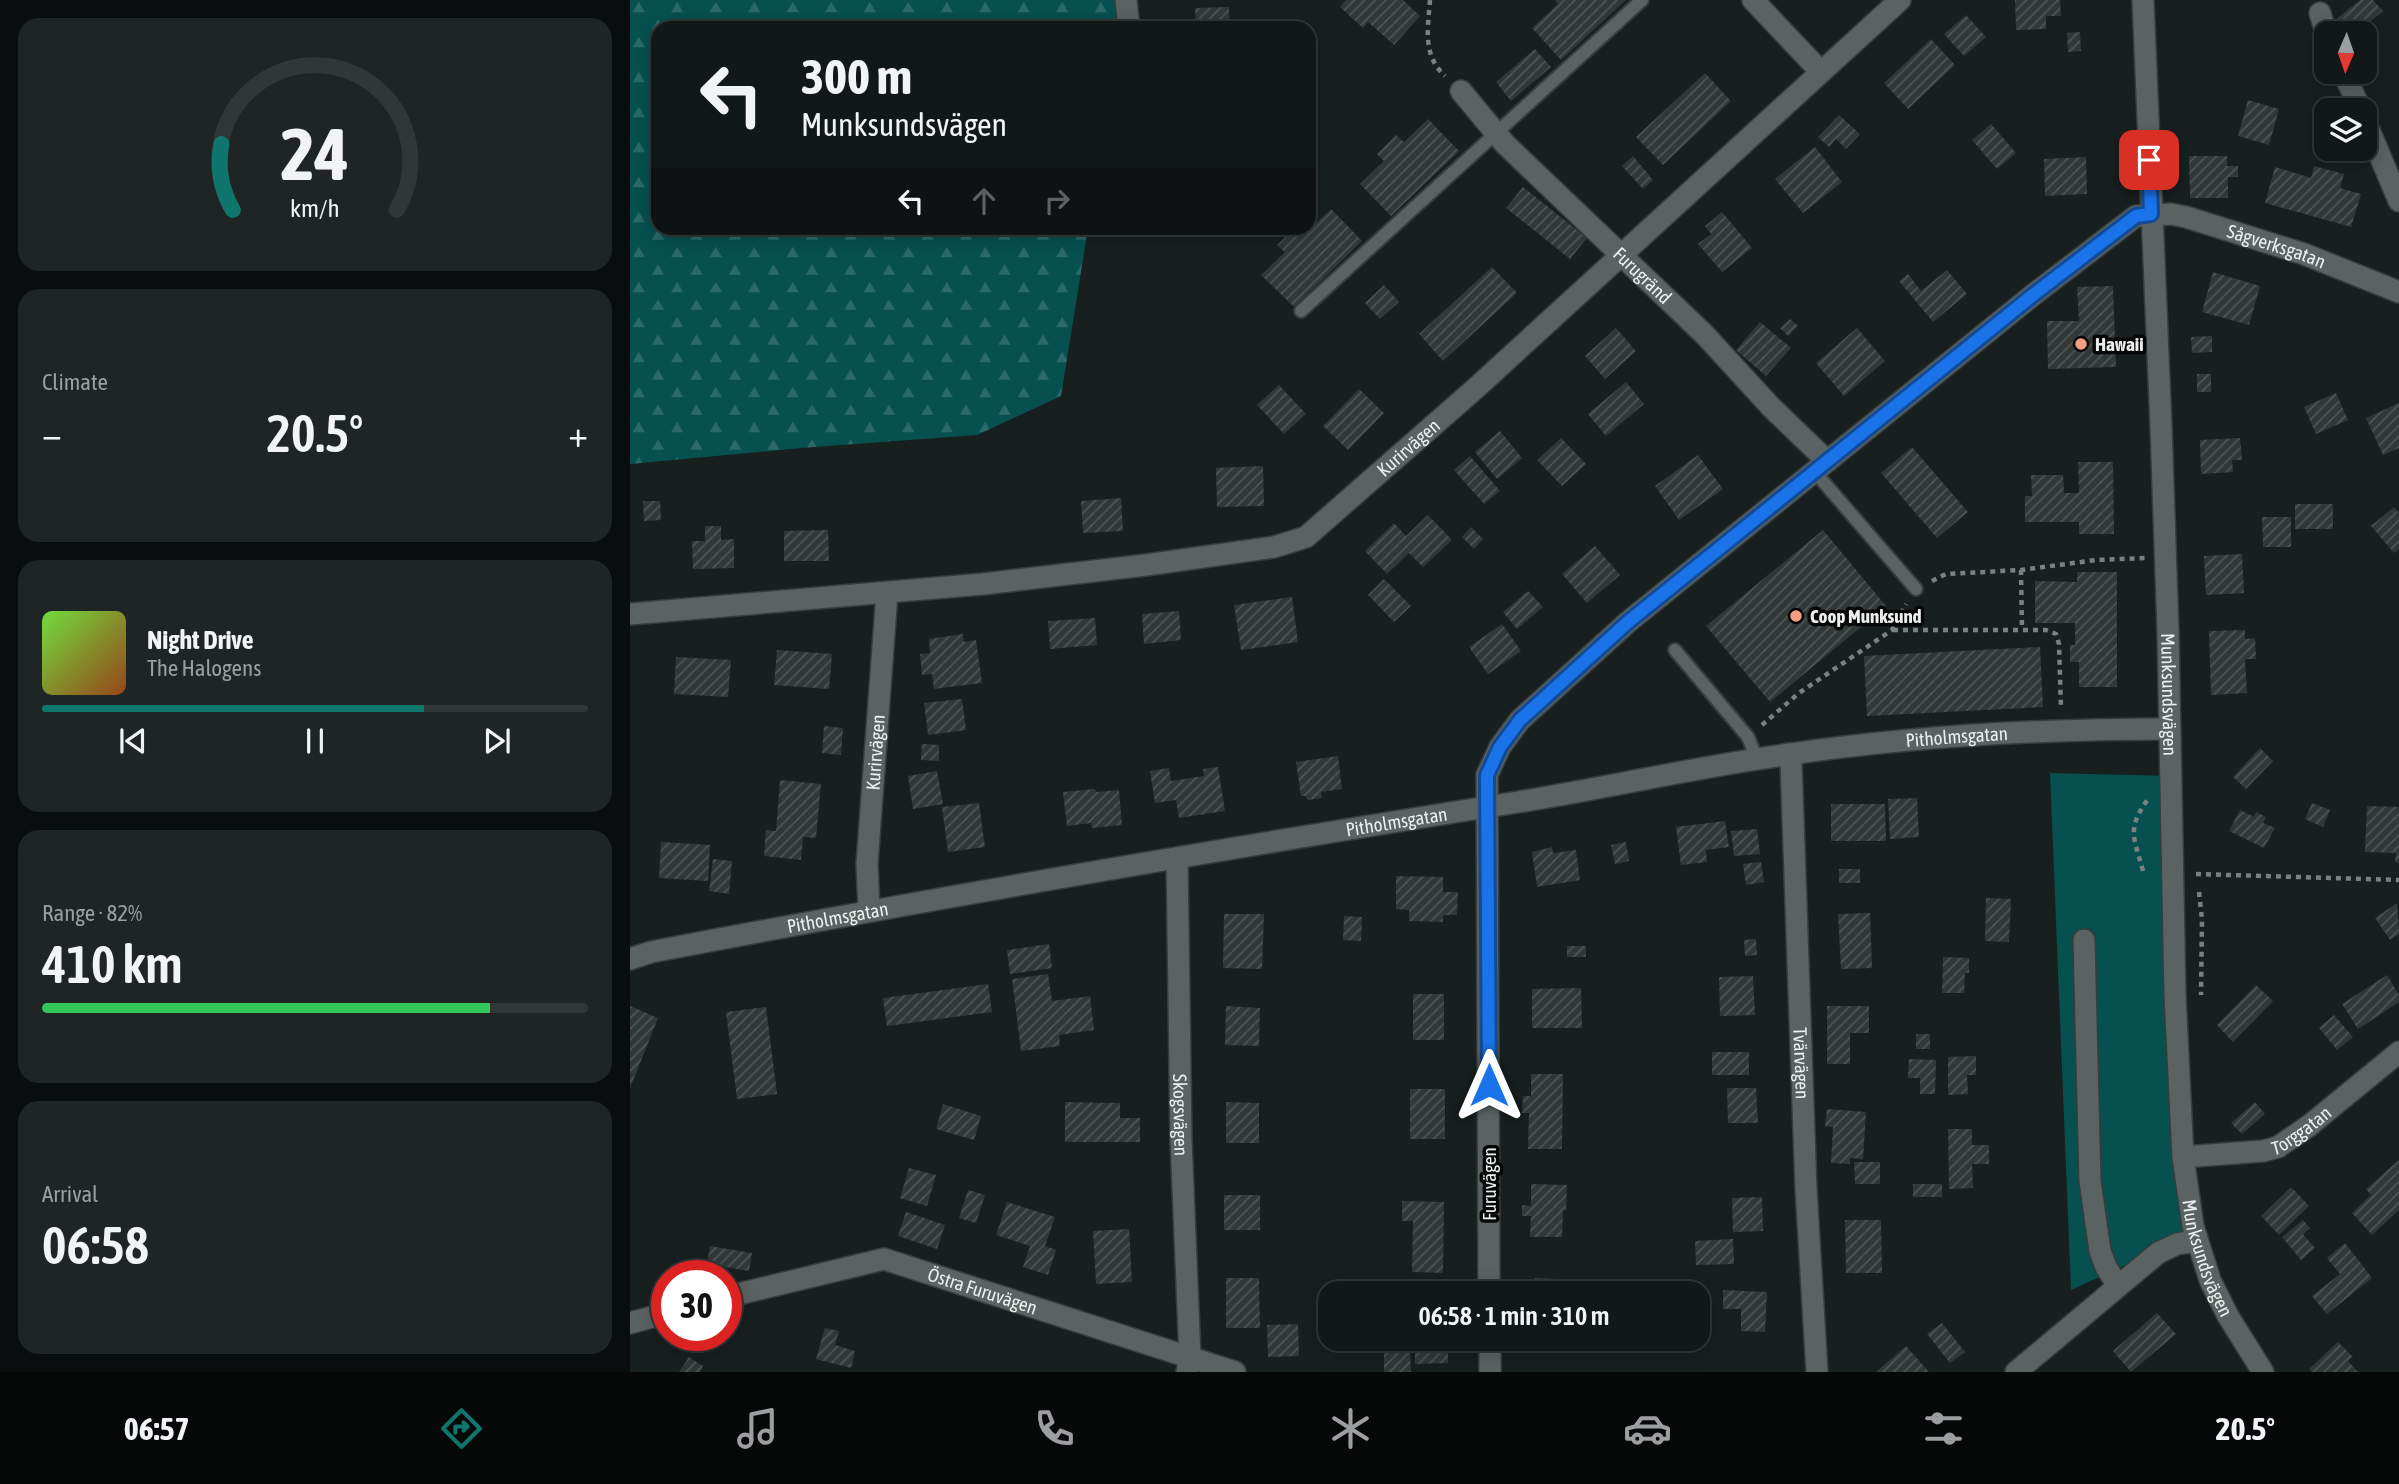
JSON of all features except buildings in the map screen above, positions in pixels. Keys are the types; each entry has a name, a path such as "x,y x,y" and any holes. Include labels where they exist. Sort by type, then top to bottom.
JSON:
{"street":[{"path":"1126,0 1128,21"},
{"path":"1753,0 1821,72"},
{"name":"Kurirvägen","path":"630,614 887,593 1132,567 1274,547 1298,541 1306,537 1466,396 1900,0"},
{"name":"Munksundsvägen","path":"2143,0 2165,558 2175,995 2183,1157 2187,1194 2197,1241 2210,1280 2228,1316 2263,1372"},
{"name":"Furugränd","path":"1461,91 1505,144 1705,334 1820,466"},
{"path":"2377,149 2399,201"},
{"name":"Sågverksgatan","path":"2151,214 2186,217 2252,236 2399,292"},
{"name":"Furuvägen","path":"1489,1281 1486,806 1487,775 1500,747 1520,720 1628,622 2123,225 2136,216 2151,214"},
{"name":"Kurirvägen","path":"869,911 867,864 887,593"},
{"name":"Pitholmsgatan","path":"630,959 650,952 869,911 1788,754 1950,736 2169,729"},
{"name":"Tvärvägen","path":"1788,754 1791,762 1807,1189 1817,1372"},
{"name":"Skogsvägen","path":"1177,858 1188,1365"},
{"path":"2084,940 2090,1181 2100,1251 2118,1286"},
{"name":"Torggatan","path":"2183,1157 2263,1151 2278,1147 2310,1125 2399,1052"},
{"path":"2016,1372 2158,1252 2177,1244 2197,1241"},
{"name":"Östra Furuvägen","path":"742,1293 884,1259 1188,1365 1235,1372"},
{"path":"630,1323 651,1317"},
{"path":"1490,1351 1490,1372"}],"lane":[{"path":"1301,311 1642,0"},
{"path":"1820,466 1916,589"},
{"path":"1675,650 1748,737 1756,759"}],"path":[{"path":"1430,0 1428,51 1438,69 1461,91"},
{"path":"1748,737 1799,693 1892,631 1916,589 1946,574 2021,570 2096,560 2165,558"},
{"path":"2021,570 2022,630"},
{"path":"1892,631 2046,630 2056,634 2059,644 2061,731"},
{"path":"2196,874 2399,880"}],"green space":[{"path":"630,0 1121,0 1121,21 651,21 651,235 1087,235 1061,396 977,435 630,464"},
{"path":"2050,773 2171,776 2199,1231 2071,1290"}],"place":[{"name":"Hawaii","path":"2081,344"},
{"name":"Coop Munksund","path":"1796,616"}],"route":[{"path":"1489,1085 1487,775 1500,747 1520,720 1628,622 2033,295 2136,216 2151,214 2149,160"}]}
